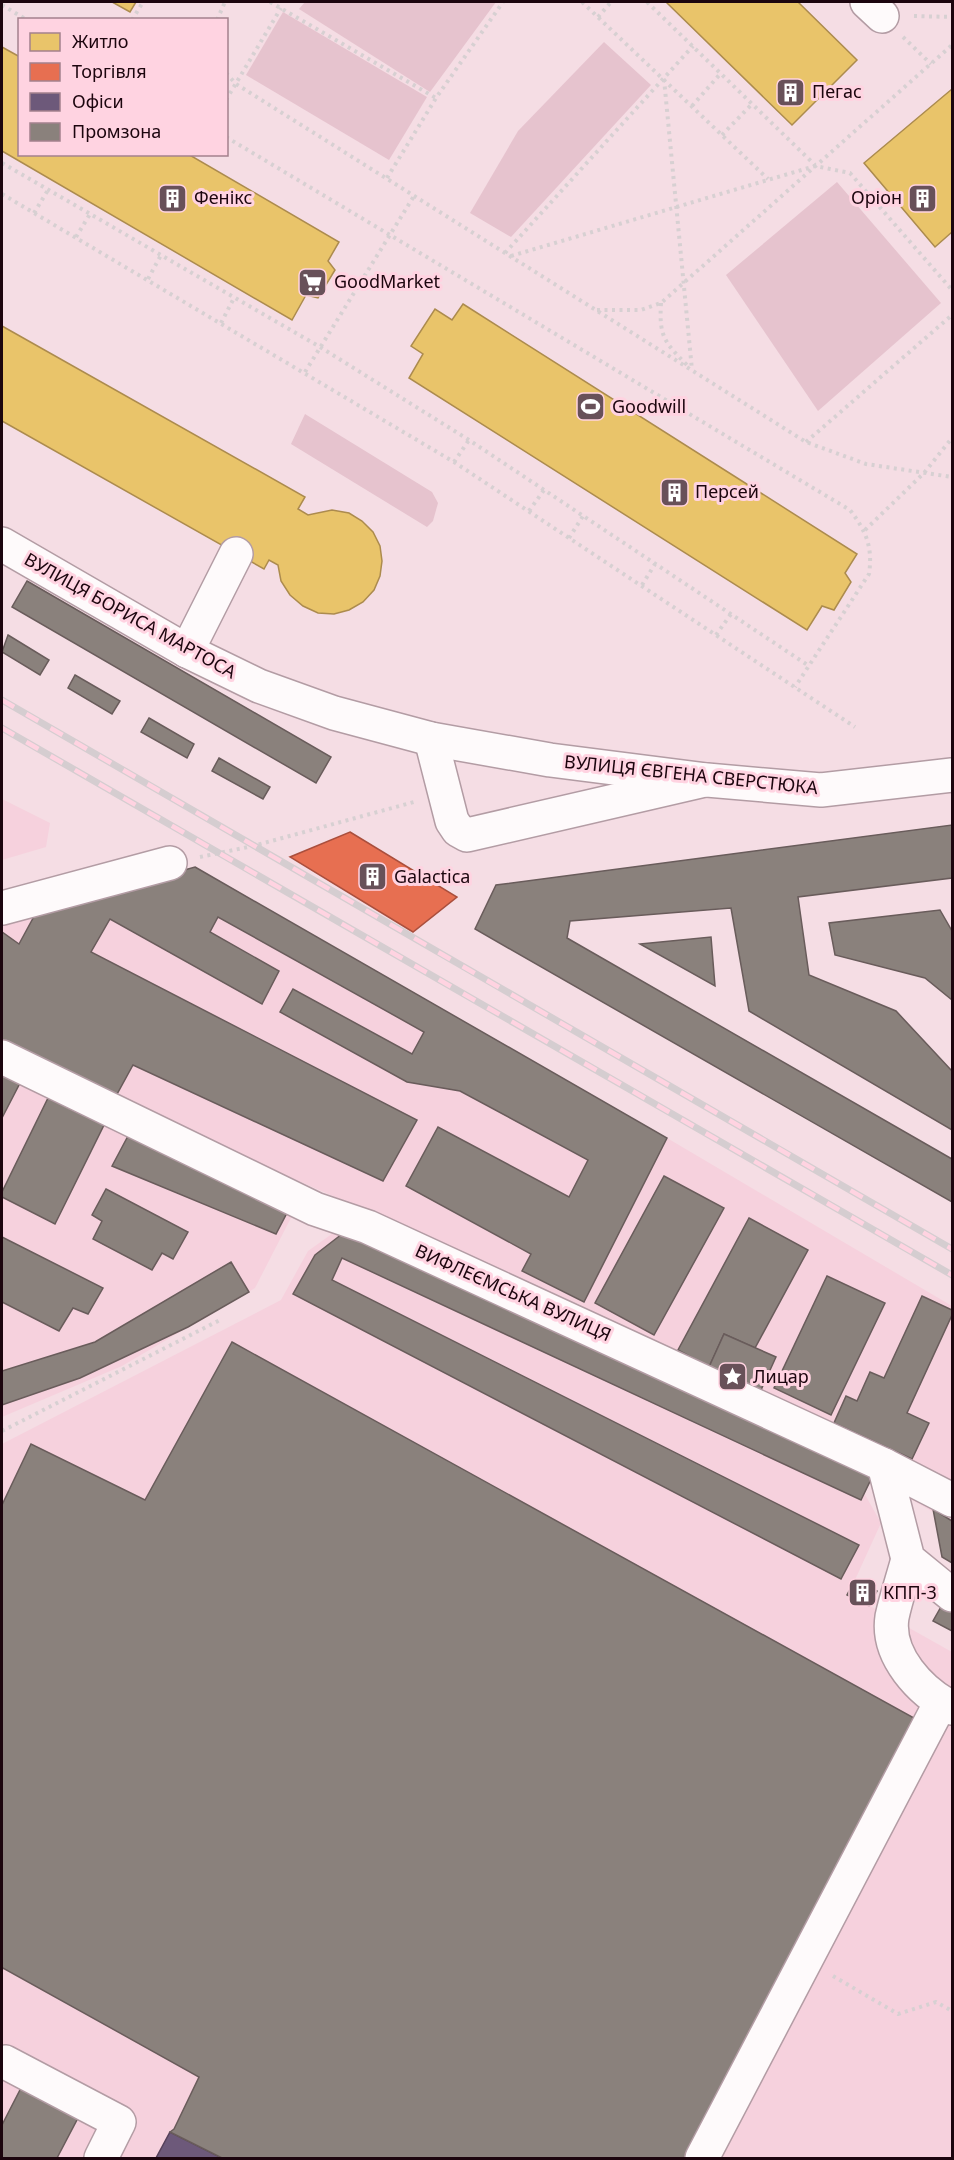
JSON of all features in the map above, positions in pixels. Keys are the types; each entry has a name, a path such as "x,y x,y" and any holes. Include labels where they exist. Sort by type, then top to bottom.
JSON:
{"main road":[{"name":"ВУЛИЦЯ БОРИСА МАРТОСА","path":"2,544 188,651 260,686 324,709 431,740"},
{"path":"188,651 236,554"},
{"path":"431,740 452,821 458,830 467,835 707,780"},
{"name":"ВУЛИЦЯ ЄВГЕНА СВЕРСТЮКА","path":"431,740 550,760 707,780 821,789 952,775"},
{"path":"2,908 170,863"},
{"name":"ВИФЛЕЄМСЬКА ВУЛИЦЯ","path":"2,1056 315,1209 368,1227 884,1465 952,1500"},
{"path":"702,2158 806,1960 947,1705 914,1678 894,1649 892,1620 908,1559 884,1465"},
{"path":"908,1559 952,1595"},
{"path":"5,2062 119,2122 102,2158"}],"path":[{"path":"133,18 143,2"},
{"path":"218,18 225,2"},
{"path":"270,2 436,98"},
{"path":"387,178 436,98 503,2"},
{"path":"582,2 768,179"},
{"path":"598,17 611,2"},
{"path":"647,2 815,166"},
{"path":"2,5 24,18"},
{"path":"228,97 281,8"},
{"path":"596,310 641,310 661,303 952,45"},
{"path":"505,253 693,46"},
{"path":"692,106 721,73"},
{"path":"228,75 236,84 806,442 866,464 952,477"},
{"path":"664,79 692,370"},
{"path":"722,135 752,104"},
{"path":"228,138 850,510 865,530 871,556 869,574 795,687"},
{"path":"2,163 320,347 469,440 809,666"},
{"path":"510,256 815,166 850,173 952,290"},
{"path":"34,213 48,190"},
{"path":"2,194 454,462 855,727"},
{"path":"305,372 414,196"},
{"path":"76,237 90,214"},
{"path":"148,279 161,255"},
{"path":"221,323 234,298"},
{"path":"661,303 660,328 671,350 692,370"},
{"path":"806,442 952,315"},
{"path":"865,530 924,472 952,438"},
{"path":"454,462 469,440"},
{"path":"530,511 544,490"},
{"path":"569,538 583,516"},
{"path":"642,585 655,564"},
{"path":"716,634 731,614"},
{"path":"170,863 253,846 445,794"},
{"path":"2,1431 220,1320"},
{"path":"806,1960 898,2014 936,2002 952,2011"}],"shaded area":[{"path":"305,2 496,2 430,92 299,9"},
{"path":"283,12 427,97 389,160 246,75"},
{"path":"604,42 651,85 511,237 470,213 518,131"},
{"path":"837,182 941,303 818,411 726,275"},
{"path":"305,414 432,492 438,503 433,521 427,527 291,444"},
{"path":"2,799 50,823 46,847 2,860"},
{"path":"195,867 667,1138 952,1306 952,1523 581,1308 512,1275 79,1084 2,1044 2,921"},
{"path":"2,1075 295,1210 255,1288 122,1366 2,1417"},
{"path":"343,1226 850,1468 881,1523 854,1582 855,1580 877,1591 870,1606 952,1652 952,2158 2,2158 2,1444 281,1300 308,1251"}],"building: Житло":[{"path":"112,2 136,2 130,12"},
{"name":"Пегас","path":"666,2 798,2 857,60 792,125"},
{"name":"Фенікс","path":"2,47 18,56 18,156 191,156 339,242 328,261 335,270 318,298 306,295 292,320 2,151"},
{"name":"Оріон","path":"952,89 952,232 935,247 864,163"},
{"name":"Персей","path":"463,304 857,554 845,573 851,582 834,610 822,606 807,630 409,378 423,354 411,346 435,309 452,320"},
{"path":"2,326 305,497 298,509 308,515 332,510 349,513 362,521 373,532 380,546 382,561 380,576 374,590 363,602 349,610 334,614 318,613 303,606 290,595 281,581 278,565 269,560 264,569 2,421"}],"building: Торгівля":[{"name":"Galactica","path":"350,832 457,897 413,932 290,857"}],"building: Офіси":[{"path":"170,2132 222,2158 156,2158"}],"building: Промзона":[{"path":"27,581 331,757 316,783 12,607"},
{"path":"8,635 49,660 40,675 2,652"},
{"path":"75,675 120,701 112,714 68,688"},
{"path":"149,718 194,744 187,758 141,732"},
{"path":"219,758 270,787 263,799 212,771"},
{"path":"952,825 952,878 798,897 809,975 896,1011 952,1071 952,1130 749,1011 731,908 570,921 567,938 952,1159 952,1202 475,929 496,885"},
{"path":"195,867 667,1138 584,1302 522,1271 531,1254 406,1186 438,1127 569,1197 588,1160 460,1091 407,1082 280,1012 293,989 412,1054 424,1032 218,917 210,932 279,971 262,1004 110,919 91,952 417,1120 383,1181 133,1065 116,1096 2,1040 2,932 19,944 37,911"},
{"path":"940,910 952,931 952,1000 925,978 835,955 829,923"},
{"path":"711,937 715,986 640,944"},
{"path":"2,1075 20,1083 2,1118"},
{"path":"48,1098 104,1125 55,1224 2,1197 2,1192"},
{"path":"128,1136 289,1209 276,1234 112,1166"},
{"path":"664,1176 724,1208 654,1335 595,1303"},
{"path":"106,1189 188,1232 173,1259 162,1253 152,1270 93,1239 102,1221 92,1215"},
{"path":"749,1218 808,1250 755,1348 724,1334 709,1367 678,1350"},
{"path":"351,1227 874,1473 861,1500 342,1258 332,1280 859,1545 841,1579 293,1294 315,1255"},
{"path":"2,1237 103,1288 88,1314 73,1308 59,1331 2,1302"},
{"path":"231,1262 249,1292 188,1327 80,1378 2,1405 2,1371 95,1342"},
{"path":"827,1276 885,1303 831,1415 774,1388"},
{"path":"922,1296 952,1310 952,1315 907,1413 929,1423 912,1459 834,1423 846,1396 857,1401 870,1372 884,1378"},
{"path":"724,1334 776,1357 761,1390 709,1367"},
{"path":"232,1342 914,1718 686,2158 222,2158 170,2132 174,2129 199,2077 3,1968 2,1970 2,1505 31,1444 145,1500"},
{"path":"933,1509 952,1521 952,1563 942,1557"},
{"name":"КПП-3","path":"855,1580 877,1591 869,1606 847,1595"},
{"path":"942,1605 952,1611 952,1631 933,1621"},
{"path":"22,2086 79,2116 57,2158 2,2158 2,2125"}],"railway":[{"path":"2,700 952,1249"},
{"path":"2,728 952,1275"}],"place":[{"name":"Пегас","path":"791,92"},
{"name":"Фенікс","path":"173,198"},
{"name":"Оріон","path":"923,198"},
{"name":"GoodMarket","path":"313,282"},
{"name":"Goodwill","path":"591,407"},
{"name":"Персей","path":"674,492"},
{"name":"Galactica","path":"373,877"},
{"name":"Лицар","path":"732,1377"},
{"name":"КПП-3","path":"862,1593"}]}
